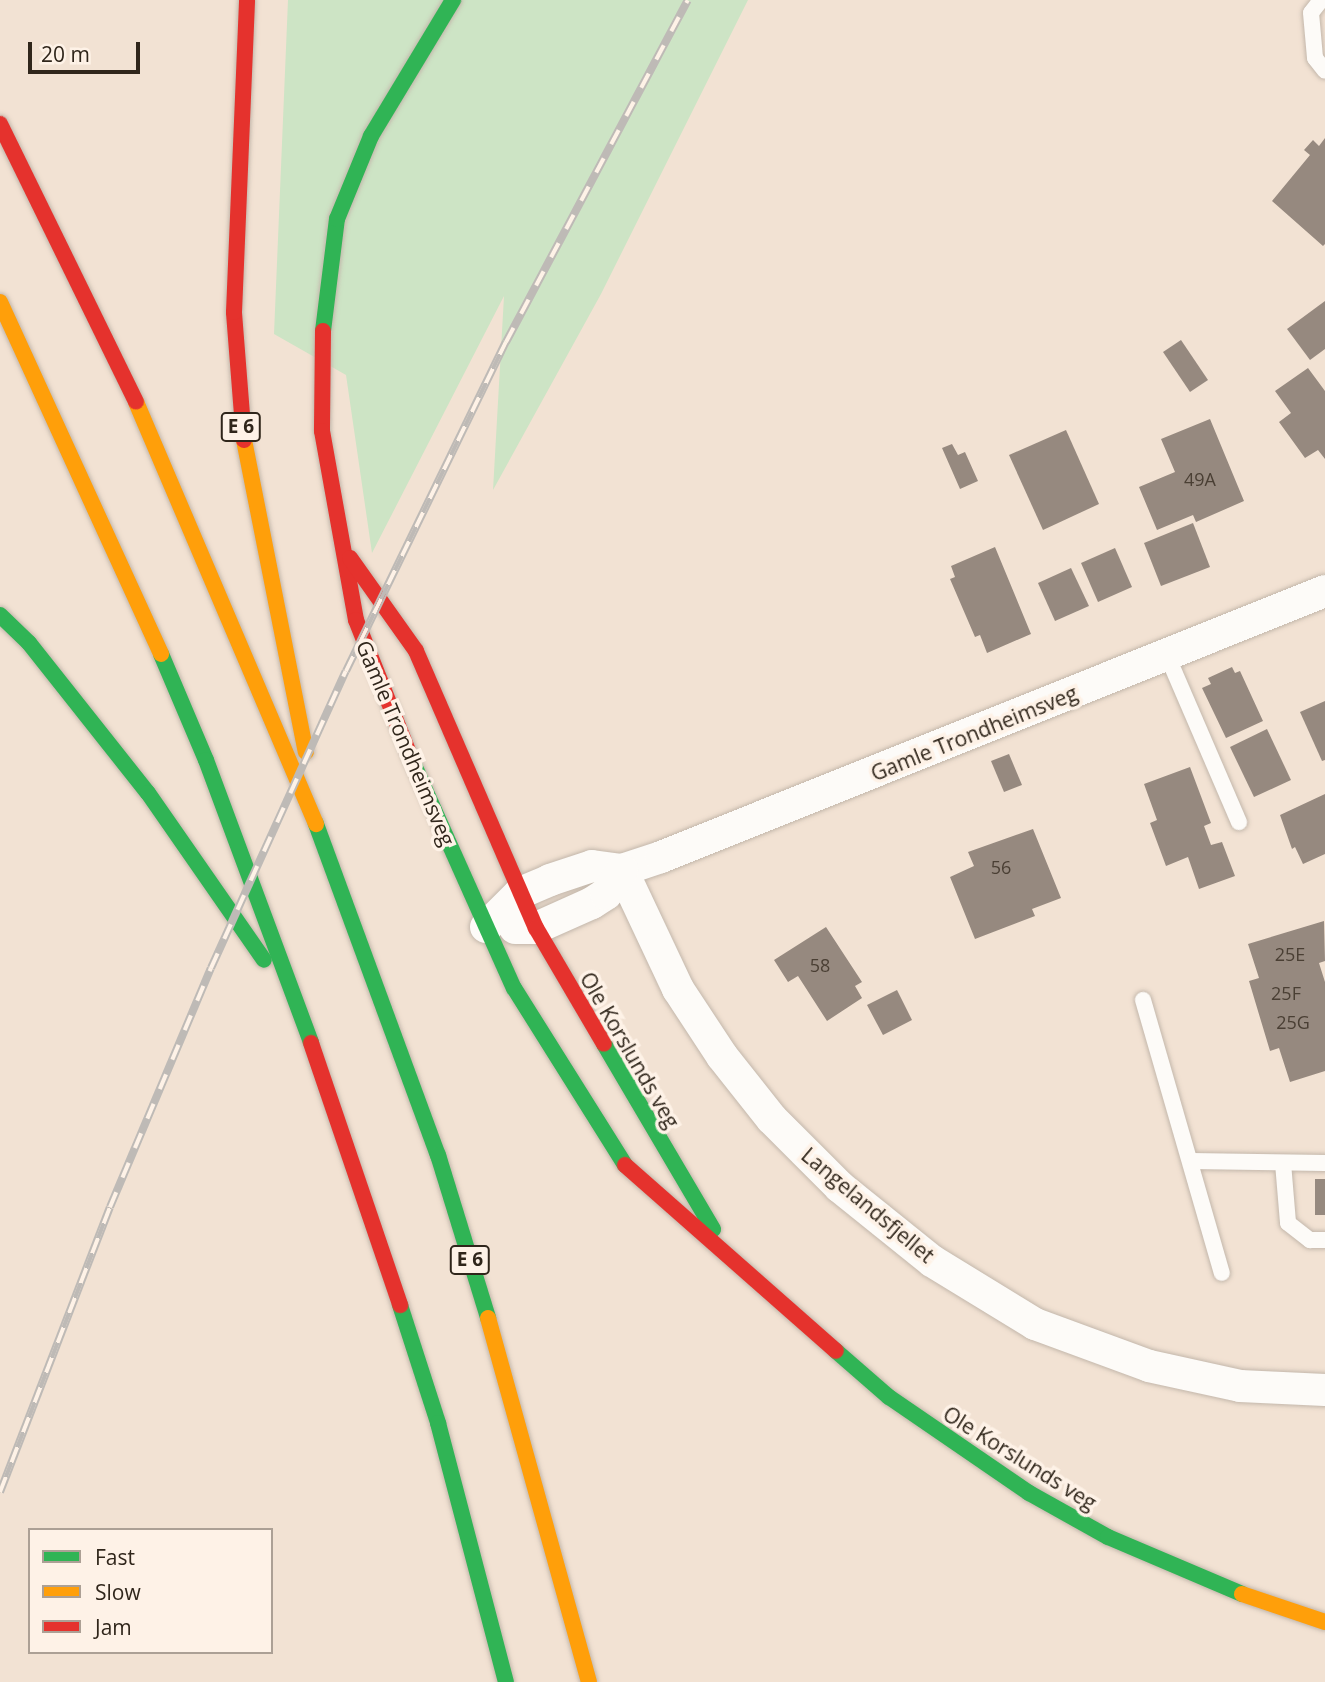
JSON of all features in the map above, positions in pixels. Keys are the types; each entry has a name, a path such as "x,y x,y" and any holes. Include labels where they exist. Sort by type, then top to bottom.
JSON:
{"main road":[{"name":"E 6","path":"247,0 235,260 241,425 325,847"},
{"name":"Gamle Trondheimsveg","path":"453,0 371,136 337,219 320,378 330,482 347,554 356,620 381,690 486,927"},
{"name":"E 6","path":"0,124 132,395 325,847 438,1155 515,1410 589,1682"},
{"path":"0,302 158,647 206,760 299,1011 358,1173 438,1423 506,1682"},
{"name":"Gamle Trondheimsveg","path":"347,554 416,651 520,892"},
{"path":"0,615 29,643 148,793 299,1011"},
{"name":"Ole Korslunds veg","path":"520,892 536,928 733,1261"},
{"name":"Ole Korslunds veg","path":"486,927 548,1049 627,1169 890,1397 1029,1493 1108,1537 1266,1604 1325,1622"}],"street":[{"name":"Gamle Trondheimsveg","path":"486,927 520,892 592,866 622,870 778,813 1325,591"},
{"path":"486,927 536,928 606,894 622,870"},
{"name":"Langelandsfjellet","path":"622,870 678,989 722,1056 772,1119 824,1171 932,1261 1035,1324 1113,1354 1240,1386 1325,1390"}],"lane":[{"path":"1321,0 1311,13 1315,58 1325,71"},
{"path":"1167,655 1239,822"},
{"path":"1143,1000 1222,1273"},
{"path":"1191,1161 1325,1163"},
{"path":"1283,1163 1288,1223 1310,1240 1325,1240"}],"green space":[{"path":"288,0 748,0 601,294 493,490 504,296 372,553 346,375 274,334"}],"building":[{"path":"1325,138 1323,246 1272,201 1310,155 1304,150 1313,140 1319,146"},
{"path":"1325,301 1325,349 1310,360 1287,329"},
{"path":"1181,340 1208,380 1190,392 1163,352"},
{"path":"1308,368 1325,391 1325,459 1318,450 1305,458 1279,422 1291,413 1275,391"},
{"path":"1210,419 1244,501 1196,522 1193,515 1157,530 1139,487 1175,472 1161,439"},
{"path":"1066,430 1099,504 1043,530 1009,455"},
{"path":"952,444 958,455 965,452 978,481 960,489 942,448"},
{"path":"1193,523 1210,567 1161,586 1144,543"},
{"path":"995,547 1031,634 987,653 980,635 975,637 950,579 955,577 951,566"},
{"path":"1115,548 1132,587 1098,602 1081,563"},
{"path":"1071,568 1089,606 1055,621 1038,583"},
{"path":"1232,667 1235,673 1240,671 1263,721 1226,738 1202,688 1211,684 1208,678"},
{"path":"1325,701 1325,760 1322,761 1300,712"},
{"path":"1267,729 1291,780 1254,797 1230,747"},
{"path":"1009,754 1022,785 1004,792 991,761"},
{"path":"1190,767 1211,823 1204,826 1211,845 1222,842 1235,876 1199,889 1188,857 1166,866 1150,823 1157,820 1144,784"},
{"path":"1325,794 1325,854 1303,864 1295,847 1292,849 1280,815"},
{"path":"1033,829 1061,898 1032,909 1035,916 975,939 950,877 974,866 968,852"},
{"path":"1324,921 1325,961 1319,963 1325,982 1325,1071 1290,1082 1279,1048 1270,1051 1249,981 1259,978 1248,944"},
{"path":"826,927 862,982 855,986 862,998 827,1021 798,976 788,982 774,960"},
{"path":"897,990 912,1020 883,1035 867,1005"},
{"path":"1315,1179 1325,1179 1325,1215 1315,1215"}],"railway":[{"path":"0,1492 110,1207 211,968 346,671 506,342 688,0"}],"traffic: fast":[{"path":"323,331 337,219 371,136 453,0"},
{"path":"0,615 29,643 148,793 264,960"},
{"path":"161,654 206,760 311,1043"},
{"path":"410,756 514,988 625,1165"},
{"path":"316,824 438,1155 488,1318"},
{"path":"604,1044 713,1229"},
{"path":"400,1305 438,1423 506,1682"},
{"path":"836,1351 889,1397 1029,1493 1108,1537 1242,1594"}],"traffic: slow":[{"path":"0,302 161,654"},
{"path":"136,402 316,824"},
{"path":"244,440 306,752"},
{"path":"488,1318 589,1682"},
{"path":"1242,1594 1325,1622"}],"traffic: jam":[{"path":"244,440 234,312 247,0"},
{"path":"0,124 136,402"},
{"path":"323,331 322,431 356,620 410,756"},
{"path":"350,558 416,651 536,928 604,1044"},
{"path":"311,1043 400,1305"},
{"path":"625,1165 836,1351"}]}
